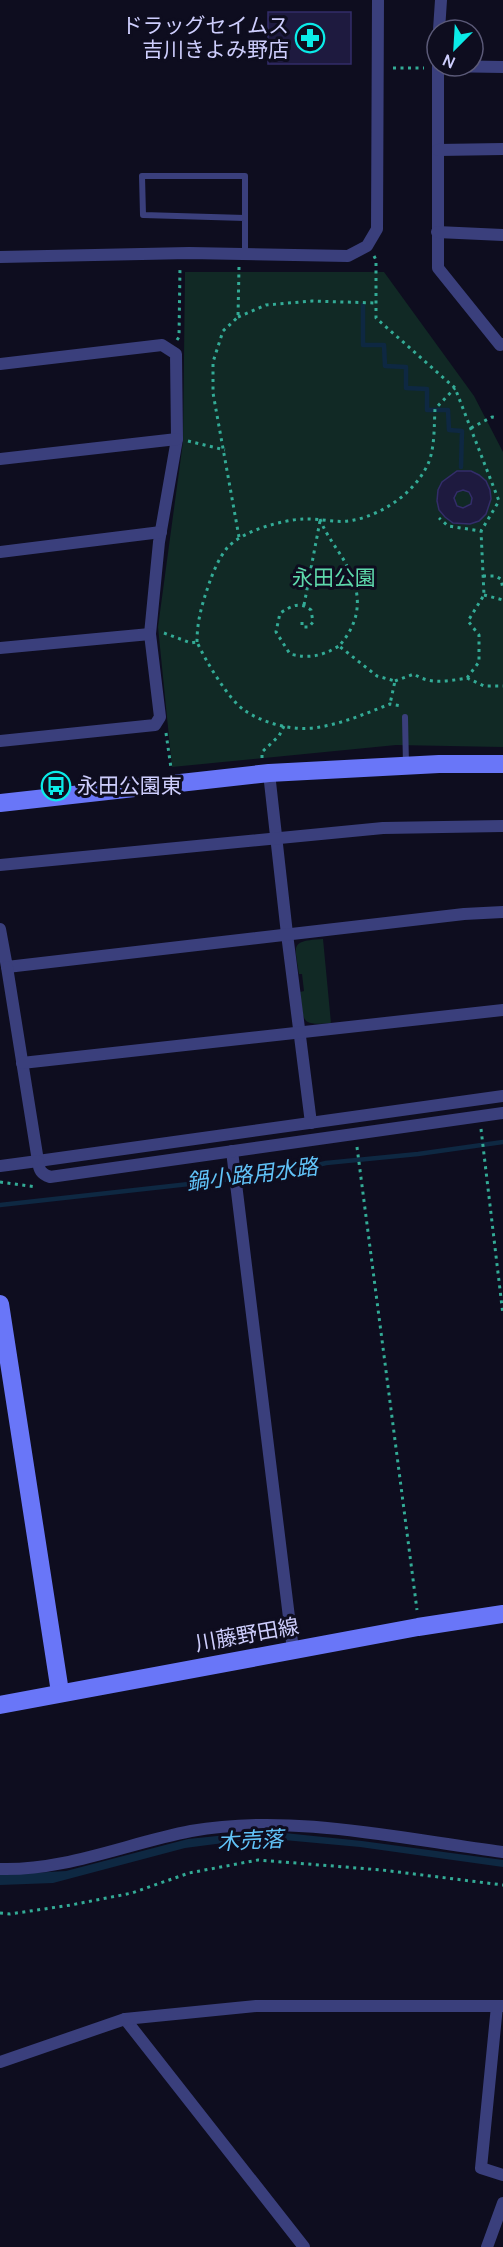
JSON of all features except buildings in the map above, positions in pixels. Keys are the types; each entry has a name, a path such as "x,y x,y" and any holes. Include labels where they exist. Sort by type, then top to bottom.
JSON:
{"street":[{"path":"0,257 142,254 348,256 368,246 377,229 378,0"},
{"path":"440,18 441,0"},
{"path":"485,67 503,67"},
{"path":"438,78 438,268 500,345 503,344"},
{"path":"438,150 503,149"},
{"path":"437,232 503,235"},
{"path":"0,364 162,345 176,354 177,439 160,532 150,634 159,722 155,725 0,741"},
{"path":"0,459 177,439"},
{"path":"0,552 160,532"},
{"path":"0,648 150,634"},
{"path":"0,803 266,767 503,764"},
{"path":"266,767 310,1123"},
{"path":"0,865 383,828 503,826"},
{"path":"6,967 464,914 503,912"},
{"path":"0,929 39,1169 50,1177 503,1113"},
{"path":"22,1063 503,1010"},
{"path":"0,1166 503,1096"},
{"path":"232,1151 294,1650"},
{"path":"0,1304 60,1692"},
{"name":"川藤野田線","path":"0,1705 418,1627 503,1614"},
{"path":"0,1869 69,1861 191,1831 267,1824 365,1833 503,1852"},
{"path":"0,2062 125,2019 256,2006 500,2006 482,2168 503,2175"},
{"path":"125,2019 304,2247"},
{"path":"487,2247 503,2203"}],"lane":[{"path":"242,254 245,218 245,176 142,176 143,214 245,218"},
{"path":"405,717 406,765"}],"path":[{"path":"393,68 425,67"},
{"path":"368,246 376,260 376,318 455,388 501,501 481,531 484,595 468,621 479,635 479,662 467,678"},
{"path":"238,317 242,254"},
{"path":"171,349 179,337 180,267"},
{"path":"239,537 213,393 213,362 223,331 238,317 266,305 312,301 376,303"},
{"path":"405,717 403,706 390,704 317,728 270,723 243,710 206,661 197,642 197,627 214,569 228,547 239,537 276,523 302,519 352,521 379,511 403,496 429,463 435,410 455,388"},
{"path":"471,428 492,417 498,418"},
{"path":"177,439 225,450"},
{"path":"439,518 448,526 481,531"},
{"path":"304,605 320,519"},
{"path":"302,622 303,627 309,627 313,622 311,610 304,605 295,604 280,613 276,632 290,654 302,657 315,656 327,653 339,646 355,623 358,609 349,569 325,533 320,519"},
{"path":"483,576 495,576 501,579 503,589"},
{"path":"484,595 503,600"},
{"path":"150,634 165,633 190,643 197,642"},
{"path":"339,646 377,676 395,681 414,674 423,680 467,678 484,686 503,686"},
{"path":"390,704 395,681"},
{"path":"159,722 165,728 171,770"},
{"path":"266,767 262,752 279,736 284,726"},
{"path":"479,1116 503,1315"},
{"path":"355,1134 418,1627"},
{"path":"0,1913 10,1914 132,1893 189,1873 258,1860 382,1870 503,1886"}],"green space":[{"name":"永田公園","path":"185,272 384,272 474,396 503,452 503,747 396,745 172,767 158,627 183,442"},
{"path":"323,939 331,1023 313,1024 305,1020 303,1015 300,992 304,991 296,951 299,943"}],"water":[{"path":"265,1831 362,1841 503,1860 503,1867 360,1847 262,1838 185,1848 53,1883 0,1885 0,1875 66,1871 188,1839"}],"waterway":[{"path":"363,305 363,345 384,345 385,366 406,367 406,388 427,389 427,410 448,410 449,430 462,431 461,467"},
{"name":"鍋小路用水路","path":"0,1205 207,1182 292,1171 326,1163 418,1154 503,1142"}],"place":[{"name":"ドラッグセイムス 吉川きよみ野店","path":"310,38"},
{"name":"永田公園東","path":"56,786"}],"water label":[{"name":"木売落","path":"250,1840"}]}
